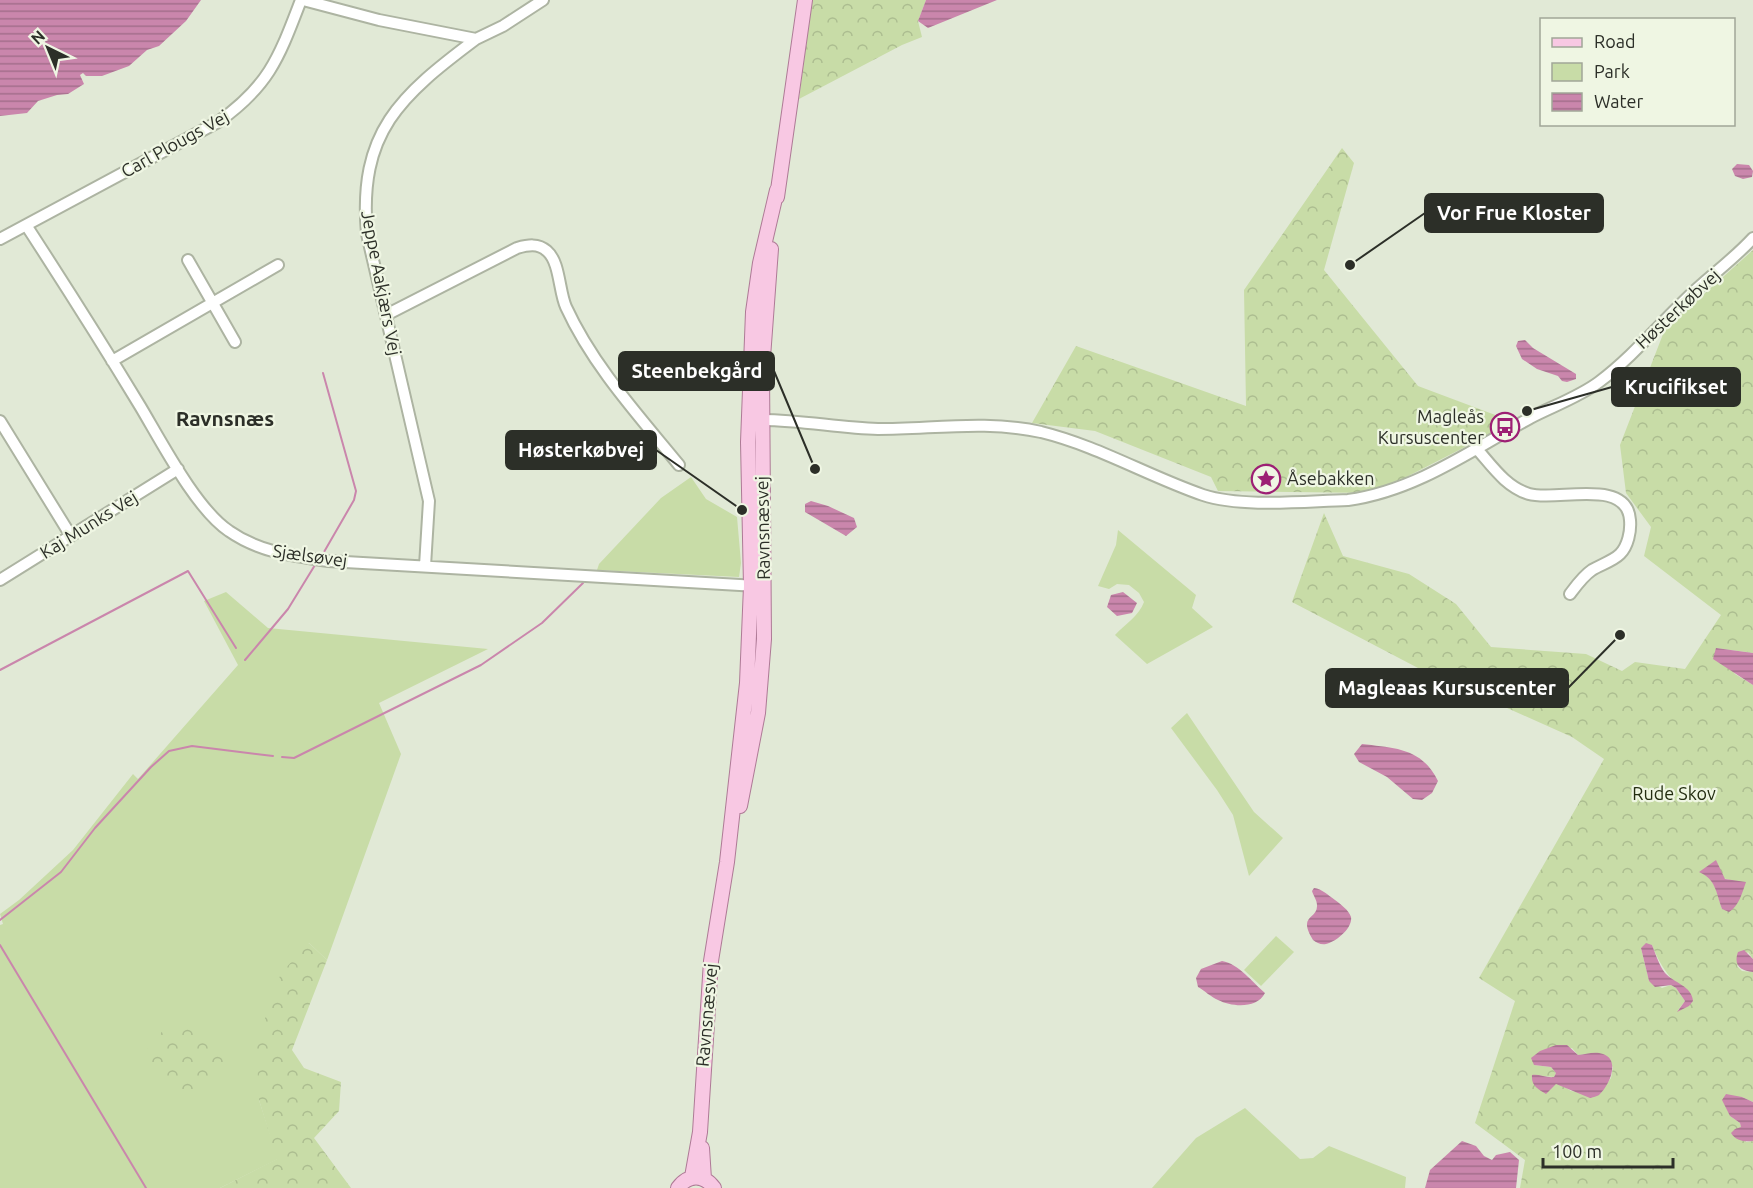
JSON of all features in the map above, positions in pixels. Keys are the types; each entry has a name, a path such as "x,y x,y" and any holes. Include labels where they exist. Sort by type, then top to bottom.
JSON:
{"main road":[{"name":"Ravnsnæsvej","path":"703,1181 699,1132 709,982 727,862 758,586 755,420 777,190 805,0"},
{"path":"678,1188 681,1183 703,1181"}],"street":[{"path":"302,0 379,20 476,39"},
{"name":"Carl Plougs Vej","path":"0,239 218,122 239,107 256,91 270,72 282,51 302,0"},
{"name":"Jeppe Aakjærs Vej","path":"425,566 429,501 367,234 364,204 367,173 381,132 414,89 432,72 476,39 503,26 543,0"},
{"name":"Sjælsøvej","path":"27,225 178,469 207,511 227,530 253,545 280,554 328,561 758,586"},
{"name":"Høsterkøbvej","path":"755,420 781,419 877,429 982,425 1022,428 1086,447 1204,495 1242,502 1348,500 1376,495 1404,485 1477,449 1506,431 1597,384 1617,368 1686,299 1753,238"},
{"path":"386,315 517,248 530,244 548,251 555,261 562,299 578,332 625,399 679,465"},
{"path":"188,260 236,342"},
{"path":"112,361 278,265"},
{"path":"0,421 71,536"},
{"path":"1477,449 1508,483 1527,494 1547,497 1594,493 1613,496 1625,506 1630,515 1631,528 1628,541 1620,555 1590,571 1570,594"},
{"name":"Kaj Munks Vej","path":"0,580 178,469"}],"green space":[{"path":"812,0 926,0 918,21 922,37 902,45 799,99"},
{"path":"1342,148 1354,163 1324,270 1418,386 1514,422 1375,493 1218,491 1211,477 1095,431 1032,423 1076,346 1246,406 1244,290"},
{"name":"Rude Skov","path":"1753,250 1753,653 1716,648 1735,674 1753,685 1753,959 1748,952 1737,966 1742,971 1753,972 1753,1102 1742,1097 1730,1116 1740,1123 1746,1142 1753,1141 1753,1188 1520,1188 1525,1160 1475,1123 1515,1001 1479,978 1604,759 1572,737 1418,668 1292,602 1324,513 1343,556 1409,574 1456,604 1491,647 1586,654 1622,671 1635,662 1685,669 1721,615 1644,556 1651,527 1626,493 1620,445 1665,329","holes":["1699,871 1733,881 1722,909 1713,883","1652,945 1664,969 1693,1001 1678,1010 1685,1001 1676,988 1671,985 1662,988 1649,981 1641,948","1572,1048 1578,1055 1596,1053 1613,1067 1611,1078 1598,1095 1571,1091 1560,1084 1532,1075 1554,1077 1556,1073 1551,1067 1534,1065"]},
{"path":"691,477 706,499 737,517 741,563 739,577 597,570 599,564 661,498"},
{"path":"1118,530 1196,595 1192,608 1213,627 1147,664 1115,635 1142,607 1144,602 1139,593 1129,585 1117,584 1109,589 1098,586 1116,545"},
{"path":"226,592 268,628 488,649 379,703 401,754 327,960 309,943 259,1100 278,1159 220,1188 0,1188 0,925 3,924 0,914 19,900 73,850 133,774 138,779 238,665 204,601"},
{"path":"1187,713 1254,812 1283,838 1249,876 1233,815 1171,728"},
{"path":"1276,936 1294,952 1261,986 1244,970"},
{"path":"309,943 327,960 292,1050 304,1068 341,1082 339,1111 314,1138 351,1188 220,1188 277,1159 259,1100 256,1044 281,973"},
{"path":"170,1022 201,1028 226,1055 224,1075 197,1098 168,1092 145,1052"},
{"path":"1245,1108 1300,1159 1313,1158 1329,1146 1406,1177 1405,1188 1152,1188 1196,1138"}],"water":[{"path":"0,0 201,0 186,21 159,46 147,50 129,66 102,76 86,76 83,73 80,75 84,84 68,94 38,101 27,113 0,116"},
{"path":"926,0 997,0 928,28 918,21"},
{"path":"1737,164 1749,165 1753,171 1752,177 1743,179 1735,176 1732,169"},
{"path":"1525,340 1533,348 1576,374 1576,379 1562,381 1558,376 1537,369 1522,359 1516,346 1518,341"},
{"path":"811,501 854,518 857,527 846,536 805,512 805,504"},
{"path":"1123,592 1137,603 1132,613 1117,616 1107,607 1111,595"},
{"path":"1716,648 1753,653 1753,685 1713,659"},
{"path":"1362,744 1396,749 1416,756 1424,762 1438,781 1432,793 1422,800 1413,799 1387,777 1359,762 1354,754"},
{"path":"1716,860 1725,879 1746,882 1738,903 1729,912 1722,909 1717,892 1709,878 1699,872"},
{"path":"1314,888 1339,903 1351,917 1349,926 1343,934 1326,944 1319,944 1313,940 1307,926 1307,921 1316,910 1317,903 1312,891"},
{"path":"1646,943 1652,945 1665,973 1686,988 1692,996 1693,1001 1689,1006 1677,1012 1685,1001 1676,988 1671,985 1655,987 1649,981 1641,948"},
{"path":"1744,950 1753,959 1753,972 1742,969 1737,964 1738,952"},
{"path":"1222,961 1240,970 1265,993 1261,998 1250,1004 1230,1004 1215,999 1198,987 1196,978 1201,969"},
{"path":"1556,1045 1567,1045 1578,1055 1597,1053 1608,1057 1612,1073 1599,1095 1590,1098 1556,1084 1546,1094 1536,1087 1532,1075 1554,1077 1556,1073 1551,1067 1534,1065 1531,1058 1540,1051"},
{"path":"1726,1094 1753,1102 1753,1141 1735,1138 1731,1133 1741,1127 1740,1123 1730,1116 1722,1100"},
{"path":"1462,1141 1476,1146 1484,1156 1492,1160 1496,1155 1510,1152 1519,1160 1516,1188 1425,1188 1430,1170"}],"waterway":[{"path":"323,373 356,491 354,500 324,552"},
{"path":"245,660 288,609 315,565"},
{"path":"0,670 188,571 236,648"},
{"path":"282,757 294,758 481,665 542,623 583,583"},
{"path":"0,920 61,872 95,828 151,767 169,751 192,746 273,756"},
{"path":"0,945 146,1188"}],"place":[{"name":"Vor Frue Kloster","path":"1350,265"},
{"name":"Krucifikset","path":"1527,411"},
{"name":"Magleås Kursuscenter","path":"1505,427"},
{"name":"Steenbekgård","path":"815,469"},
{"name":"Åsebakken","path":"1266,479"},
{"name":"Høsterkøbvej","path":"742,510"},
{"name":"Magleaas Kursuscenter","path":"1620,635"}],"district":[{"name":"Ravnsnæs","path":"225,419"}]}
